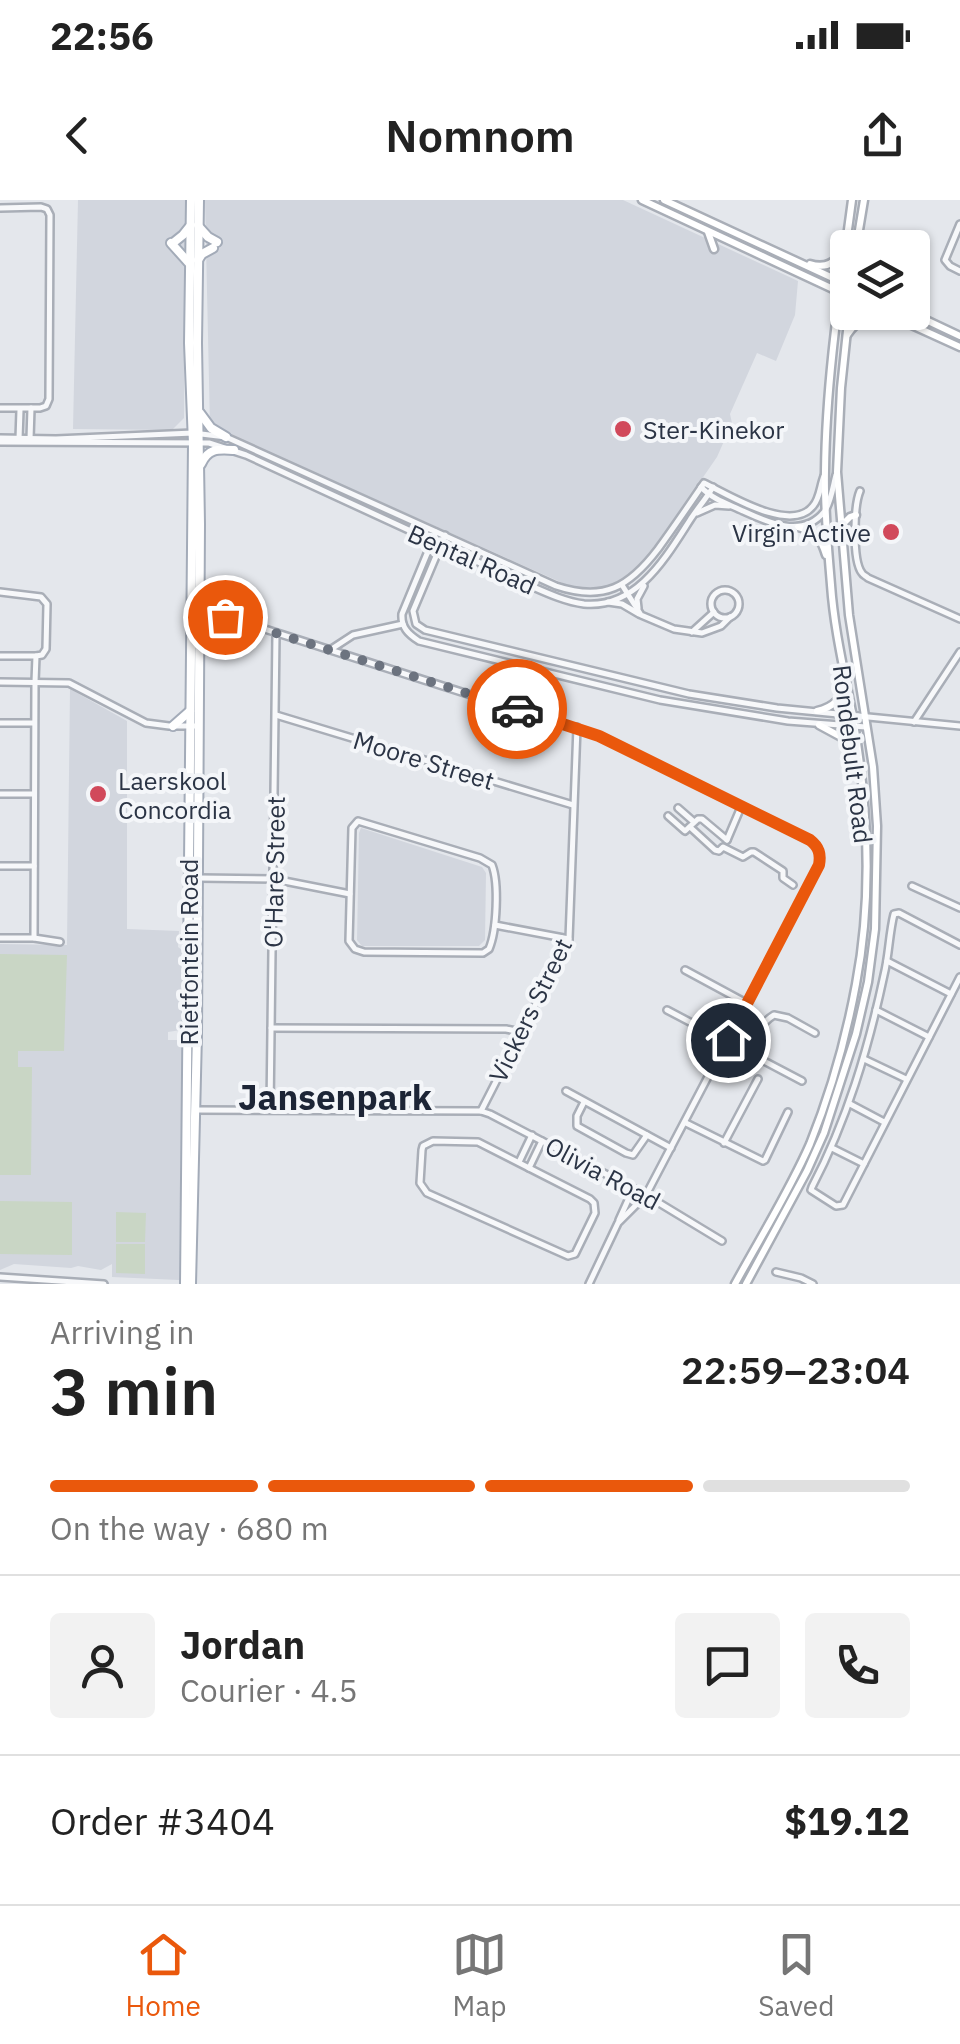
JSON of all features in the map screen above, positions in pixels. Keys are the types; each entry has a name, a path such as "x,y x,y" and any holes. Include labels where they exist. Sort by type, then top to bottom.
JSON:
{"main road":[{"name":"Rietfontein Road","path":"191,200 195,226"},
{"name":"Rietfontein Road","path":"188,1284 200,466 189,344 195,226 200,200"},
{"path":"642,200 668,204 830,277"},
{"name":"Rondebult Road","path":"848,230 852,200"},
{"path":"859,230 864,200"},
{"path":"668,204 708,232 830,288"},
{"path":"195,226 215,245 194,262 172,243 195,226"},
{"path":"708,232 714,249"},
{"path":"789,258 815,266 830,263"},
{"name":"Rietfontein Road","path":"194,262 198,410 190,711 194,726"},
{"path":"930,322 960,336"},
{"name":"Rondebult Road","path":"734,1284 809,1144 833,1081 857,980 866,881 865,823 830,566 825,473 840,330"},
{"name":"Rondebult Road","path":"746,1284 824,1134 864,999 875,929 873,767 850,615 837,472 847,330"},
{"path":"846,337 852,330"},
{"path":"921,330 960,347"},
{"path":"198,410 211,428 226,437"},
{"path":"200,466 210,451 234,450"},
{"path":"840,528 856,516"},
{"path":"798,527 818,536 830,566"},
{"path":"817,712 837,701 844,675"},
{"path":"173,726 190,711"},
{"path":"819,725 843,738 859,762"}],"street":[{"path":"0,208 41,206 50,215 50,399 43,408 0,408"},
{"path":"960,224 945,260 960,271"},
{"path":"19,440 20,408"},
{"path":"30,440 31,408"},
{"name":"Bental Road","path":"196,438 226,437 567,590 602,592 622,585"},
{"path":"0,440 196,438"},
{"name":"Bental Road","path":"196,438 234,450 562,599 590,604 627,594 648,580 713,487"},
{"path":"702,485 708,495 732,506 769,522 798,527 811,523 826,510 837,472"},
{"path":"702,485 778,516 798,517 813,507 825,473"},
{"path":"641,614 622,585 644,568 702,485"},
{"path":"860,490 856,516 861,572 960,619"},
{"path":"694,515 708,506 732,506"},
{"path":"436,532 402,614 403,624 412,636 430,645 732,714 866,727"},
{"path":"445,535 413,612 416,624 425,630 689,694 777,708 960,726"},
{"path":"641,614 636,599 648,580"},
{"path":"607,602 622,604 664,626 698,634 720,626 737,612 736,596 729,591 714,596 711,604 720,617 730,617"},
{"path":"0,592 42,598 46,602 43,654 0,656"},
{"path":"199,608 576,727 810,840 819,851 819,865 672,1148 646,1195 618,1222"},
{"path":"692,632 714,612"},
{"path":"330,650 353,635 403,624"},
{"name":"O'Hare Street","path":"270,1111 276,634"},
{"path":"914,722 960,652"},
{"path":"34,938 36,656"},
{"path":"0,682 74,684 138,720 153,725 194,726"},
{"name":"Moore Street","path":"276,715 573,805"},
{"path":"0,723 34,723"},
{"name":"Vickers Street","path":"480,1111 569,938 576,727"},
{"path":"0,794 34,794"},
{"path":"678,808 719,851 741,807"},
{"path":"668,816 683,831 702,819 727,840"},
{"path":"356,822 488,861 495,873 492,945 483,953 361,952 349,942 350,894 352,828 356,822"},
{"path":"723,847 741,857 754,852 783,871 783,878 793,885"},
{"path":"0,866 34,866"},
{"path":"193,878 274,879 350,894"},
{"path":"912,886 960,908"},
{"path":"960,944 903,914 893,916 864,1059 850,1104 811,1190 814,1194 836,1206 842,1205 960,977"},
{"path":"494,925 569,938"},
{"path":"0,938 60,942"},
{"path":"887,960 951,994"},
{"path":"685,970 748,1004"},
{"path":"667,1010 802,1081"},
{"path":"876,1010 929,1037"},
{"path":"752,1054 756,1033 774,1015 815,1033"},
{"path":"271,1028 521,1032"},
{"path":"864,1059 907,1079"},
{"path":"724,1143 758,1079"},
{"path":"566,1090 672,1148"},
{"path":"584,1102 576,1124 596,1137 633,1155 647,1135"},
{"path":"850,1104 884,1122"},
{"path":"191,1110 480,1111"},
{"name":"Olivia Road","path":"480,1111 633,1188 722,1241"},
{"path":"685,1122 760,1161 766,1160 788,1112"},
{"path":"519,1162 532,1135"},
{"path":"529,1168 542,1141"},
{"path":"433,1142 478,1142 519,1162 594,1203 594,1213 576,1254 568,1256 427,1192 420,1183 423,1146 433,1142"},
{"path":"832,1148 864,1164"},
{"path":"589,1284 633,1188"},
{"path":"776,1272 812,1284"},
{"path":"0,1278 104,1284"}],"shaded area":[{"path":"78,200 185,200 184,418 172,430 73,429"},
{"path":"205,200 623,200 798,281 795,315 776,361 757,353 730,414 732,423 717,457 643,564 620,583 601,589 574,588 210,426"},
{"path":"70,689 127,721 127,929 179,931 181,1030 168,1032 168,1040 182,1040 179,1280 112,1277 112,1264 101,1270 14,1264 0,1270 0,944 67,945"},
{"path":"361,828 482,867 486,873 485,940 479,946 362,946 357,940"}],"green space":[{"path":"0,954 67,955 64,1051 18,1051 18,1067 32,1067 31,1175 0,1175"},
{"path":"0,1201 72,1202 72,1255 0,1254"},
{"path":"116,1212 146,1213 145,1242 116,1242"},
{"path":"116,1244 145,1244 145,1274 116,1273"}],"way so far":[{"path":"225,617 517,709"}],"place":[{"name":"Ster-Kinekor","path":"623,429"},
{"name":"Virgin Active","path":"891,532"},
{"name":"Laerskool Concordia","path":"98,794"}],"district":[{"name":"Jansenpark","path":"335,1097"}],"route":[{"path":"517,709 599,736 817,846 819,865 728,1040"}]}
